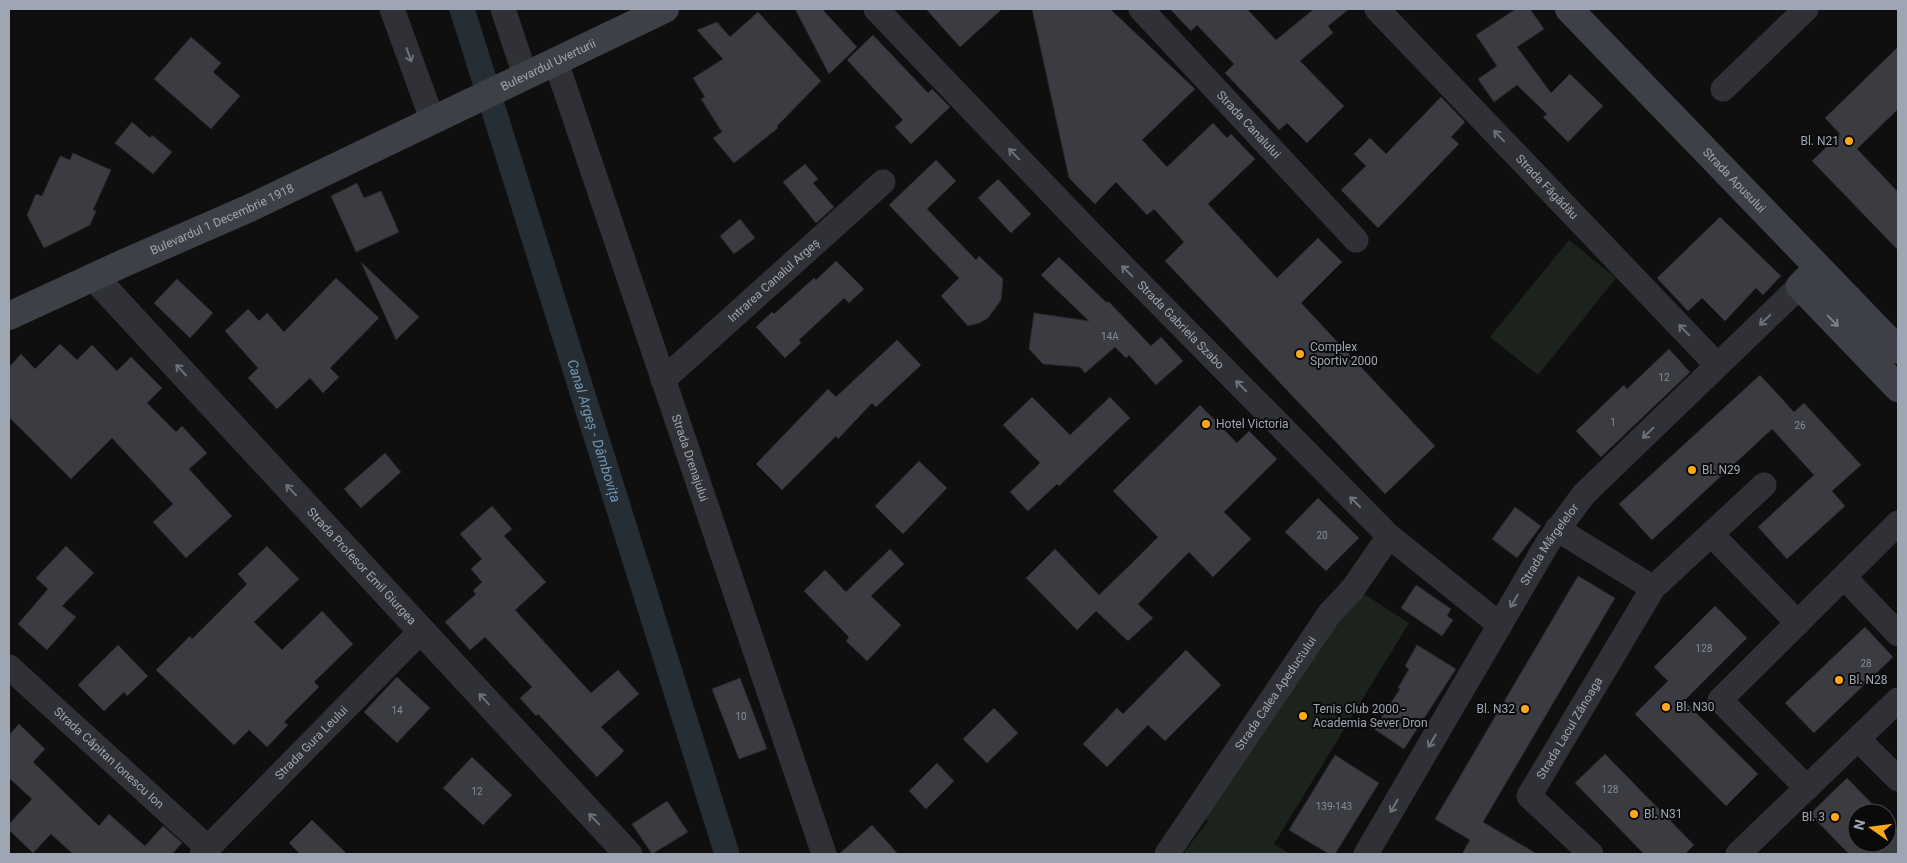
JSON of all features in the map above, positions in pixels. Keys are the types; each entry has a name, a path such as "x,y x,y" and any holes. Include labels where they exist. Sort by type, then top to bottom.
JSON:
{"main road":[{"name":"Bulevardul Uverturii","path":"432,119 665,9"},
{"name":"Strada Apusului","path":"1569,9 1809,277 1898,388"},
{"name":"Bulevardul 1 Decembrie 1918","path":"9,316 252,207 432,119"},
{"name":"Strada Apusului","path":"1809,277 1898,350"}],"street":[{"path":"392,9 432,119"},
{"path":"503,9 525,75"},
{"name":"Strada Gabriela Szabo","path":"876,9 1089,232 1390,536 1500,625"},
{"name":"Strada Canalului","path":"1142,9 1356,240"},
{"name":"Strada Făgădău","path":"1377,9 1717,365"},
{"path":"1723,89 1806,9"},
{"name":"Strada Drenajului","path":"556,62 824,854"},
{"name":"Intrarea Canalul Argeș","path":"663,380 883,182"},
{"name":"Strada Profesor Emil Giurgea","path":"94,277 628,854"},
{"name":"Strada Mărgelelor","path":"1366,854 1556,529 1584,494 1809,277"},
{"name":"Strada Lacul Zănoaga","path":"1591,854 1529,796 1653,588 1764,485"},
{"path":"1807,788 1720,700 1898,523"},
{"path":"1556,529 1653,588"},
{"path":"1711,534 1798,623"},
{"name":"Strada Calea Apeductului","path":"1168,854 1330,612 1352,590 1390,536"},
{"path":"1844,577 1898,634"},
{"name":"Strada Gura Leului","path":"205,851 422,630"},
{"name":"Strada Căpitan Ionescu Ion","path":"9,667 205,851"},
{"path":"1738,854 1898,700"},
{"path":"1858,739 1898,779"}],"shaded area":[{"path":"1569,240 1616,278 1538,375 1490,337"},
{"name":"Tenis Club 2000 - Academia Sever Dron","path":"1342,580 1409,623 1274,844 1290,854 1183,854 1208,821 1193,809"}],"building":[{"path":"795,9 822,9 857,47 829,74"},
{"path":"926,9 1002,9 960,47"},
{"path":"1032,9 1110,9 1195,89 1142,140 1167,167 1213,123 1227,138 1231,134 1255,159 1208,204 1277,278 1318,238 1342,262 1301,303 1435,446 1385,494 1165,261 1184,242 1154,209 1147,215 1116,182 1095,204 1069,178"},
{"path":"1170,9 1247,9 1276,40 1314,9 1349,9 1328,26 1333,33 1300,61 1344,106 1307,143 1287,123 1279,130 1225,73 1234,64 1197,25 1191,31"},
{"path":"1516,9 1530,9 1544,29 1517,47 1551,93 1570,74 1603,106 1568,142 1543,117 1547,114 1517,85 1494,102 1478,79 1497,66 1476,35"},
{"path":"758,12 821,81 777,126 778,128 734,163 713,138 722,132 701,99 705,97 693,78 723,59 697,30 717,22 730,37"},
{"path":"873,35 928,93 932,89 950,107 911,144 895,127 903,120 847,60"},
{"path":"191,37 221,63 213,72 240,96 211,129 154,79"},
{"name":"Bl. N21","path":"1898,47 1898,109 1857,149 1898,192 1898,250 1812,161 1840,134 1825,118"},
{"path":"1441,97 1465,122 1451,137 1459,144 1378,228 1341,190 1366,166 1354,154 1370,138 1386,154"},
{"path":"132,122 150,138 152,135 172,152 153,174 115,143"},
{"path":"73,153 111,170 93,210 96,211 90,225 44,248 27,215 36,194 42,196 60,156 70,160"},
{"path":"936,160 956,181 927,209 976,260 979,256 1003,279 1001,300 988,318 968,326 941,296 959,278 889,205"},
{"path":"805,164 818,179 813,183 834,207 816,223 783,182"},
{"path":"998,179 1031,214 1011,233 978,198"},
{"path":"357,183 364,198 381,191 399,232 356,252 331,196"},
{"path":"1720,217 1781,276 1763,295 1756,288 1725,321 1702,298 1688,311 1657,278"},
{"path":"740,219 755,238 734,254 720,236"},
{"path":"1059,257 1107,303 1108,301 1151,346 1161,337 1183,361 1156,385 1129,355 1126,358 1115,347 1085,373 1080,367 1043,364 1029,349 1034,313 1089,321 1041,275"},
{"path":"836,261 864,289 849,303 844,298 799,340 801,343 785,358 756,327 772,312 774,314 814,278 816,280"},
{"path":"361,262 419,317 396,340"},
{"path":"336,278 379,318 330,368 339,377 323,393 310,378 277,409 248,378 258,368 225,331 248,309 259,321 267,313 284,332"},
{"path":"177,279 213,313 190,338 154,303"},
{"path":"897,340 921,365 876,407 872,403 838,439 836,436 782,490 756,464 828,389 836,397"},
{"path":"60,344 77,360 92,345 117,371 131,357 162,388 147,403 176,432 182,426 207,453 189,469 232,516 186,558 153,522 173,504 112,438 71,479 9,417 9,367 21,354 35,369"},
{"path":"1669,349 1690,372 1601,457 1576,431 1624,385 1627,389"},
{"name":"Bl. N29","path":"1760,375 1794,412 1804,403 1861,465 1832,491 1845,506 1787,559 1758,527 1814,475 1772,429 1652,540 1619,504"},
{"path":"1032,397 1070,435 1110,397 1130,418 1059,486 1057,484 1028,511 1010,492 1040,463 1003,425"},
{"path":"1200,405 1237,443 1249,431 1277,459 1224,512 1251,539 1213,577 1189,552 1138,604 1153,618 1128,641 1096,611 1077,630 1026,578 1055,549 1099,595 1130,565 1158,537 1113,491"},
{"path":"385,453 401,472 361,508 344,489"},
{"path":"919,461 947,488 903,534 875,506"},
{"path":"1318,498 1359,538 1326,571 1285,532"},
{"path":"492,506 512,529 504,536 546,582 515,610 591,693 618,670 639,694 601,727 624,751 597,777 538,714 536,716 520,698 532,687 485,637 470,650 445,622 476,594 473,591 482,582 471,569 482,559 460,534"},
{"path":"1515,507 1541,526 1517,558 1492,539"},
{"path":"66,546 94,573 62,606 76,617 47,650 18,624 48,589 36,578"},
{"path":"267,546 299,579 254,622 282,650 322,611 353,644 314,682 319,687 284,722 288,725 267,747 249,730 234,745 156,670 190,636 192,639 247,584 238,574"},
{"path":"890,549 904,564 871,596 901,625 867,661 846,641 849,637 804,591 825,570 846,592"},
{"name":"Bl. N32","path":"1578,576 1615,598 1483,822 1537,854 1462,854 1470,840 1435,819"},
{"path":"1416,585 1451,609 1447,616 1453,620 1442,636 1401,608"},
{"name":"Bl. N30","path":"1715,606 1747,638 1684,701 1758,774 1726,806 1635,714 1668,681 1654,667"},
{"name":"Bl. N28","path":"1865,627 1893,657 1814,733 1785,703"},
{"path":"118,645 148,676 127,696 124,692 104,711 78,685"},
{"path":"1417,645 1456,669 1404,749 1374,729 1400,689 1398,688 1409,669 1405,666"},
{"path":"1186,650 1221,685 1165,741 1148,725 1107,767 1083,744 1117,708 1123,714"},
{"path":"397,677 430,708 397,743 364,712"},
{"path":"740,678 767,749 739,759 712,689"},
{"path":"994,708 1018,733 987,763 963,739"},
{"path":"19,724 45,749 33,762 99,826 109,814 145,846 163,826 182,843 172,854 73,854 51,834 33,853 9,830 9,824 32,799 9,778 9,735"},
{"name":"Bl. N31","path":"1605,754 1694,845 1685,854 1644,854 1575,783"},
{"path":"1335,755 1379,783 1335,854 1329,854 1289,830"},
{"path":"472,757 512,795 483,825 443,788"},
{"path":"937,763 954,781 926,809 909,791"},
{"path":"1847,778 1871,803 1847,803 1847,852 1810,814"},
{"path":"667,801 688,832 652,854 632,824"},
{"path":"312,820 347,854 300,854 289,843"},
{"path":"872,825 898,854 839,854"},
{"path":"1898,831 1898,854 1849,854 1897,853"}],"waterway":[{"name":"Canal Argeș - Dâmbovița","path":"462,9 727,854"}],"place":[{"name":"Bl. N21","path":"1849,141"},
{"name":"Complex Sportiv 2000","path":"1300,354"},
{"name":"Hotel Victoria","path":"1206,424"},
{"name":"Bl. N29","path":"1692,470"},
{"name":"Bl. N28","path":"1839,680"},
{"name":"Bl. N30","path":"1666,707"},
{"name":"Bl. N32","path":"1525,709"},
{"name":"Tenis Club 2000 - Academia Sever Dron","path":"1303,716"},
{"name":"Bl. N31","path":"1634,814"},
{"name":"Bl. 3","path":"1835,817"}]}
